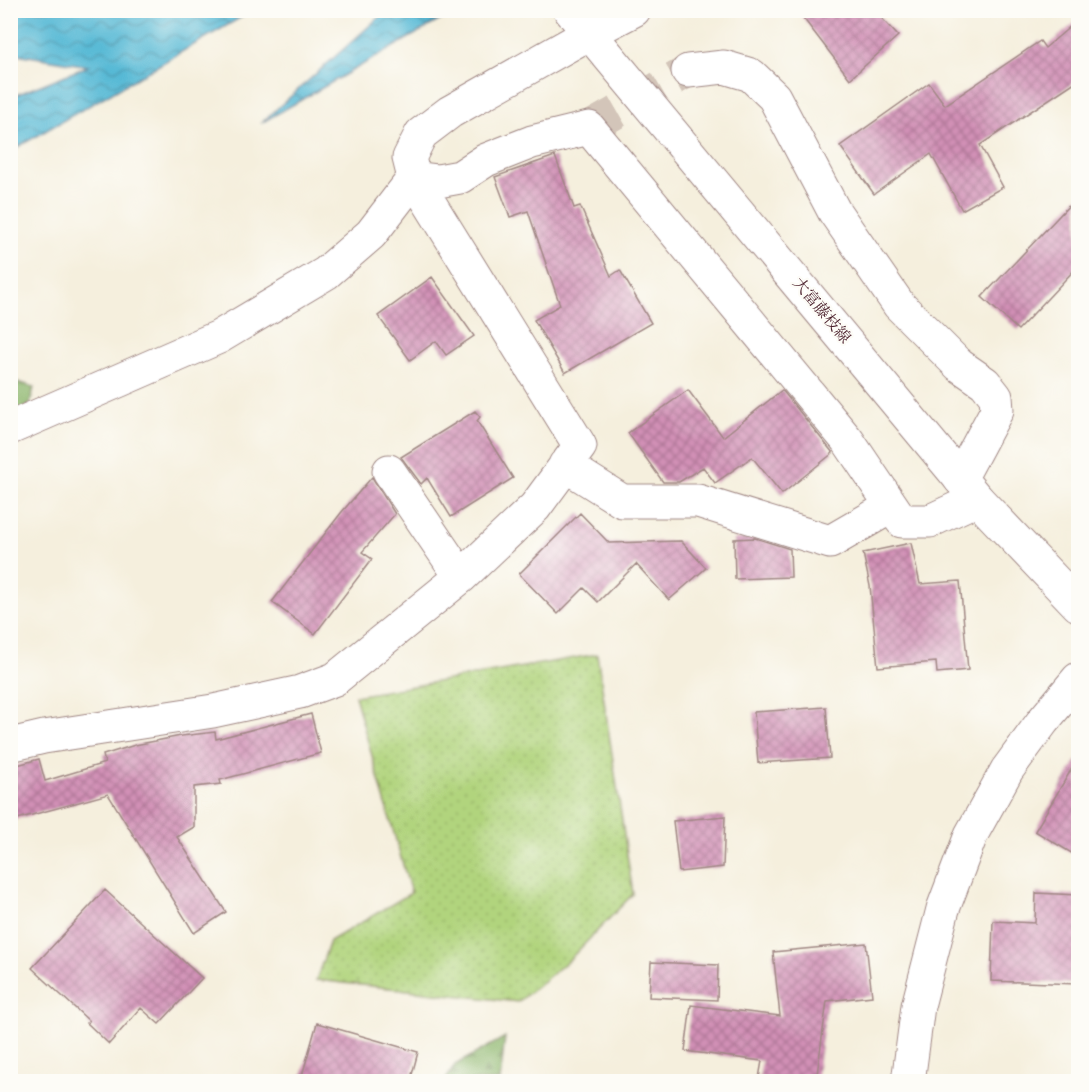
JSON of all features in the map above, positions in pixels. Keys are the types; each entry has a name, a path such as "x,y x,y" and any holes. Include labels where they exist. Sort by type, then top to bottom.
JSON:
{"street":[{"path":"10,745 44,737 213,711 300,693 335,679 461,577 535,507 580,446 414,178 410,158 420,134 580,22 634,10"},
{"name":"大富藤枝線","path":"580,22 968,489 1078,604"},
{"path":"414,178 438,181 459,177 486,160 532,142 589,128 848,441 902,521 930,521 968,489 997,410 996,397 985,383 959,365 899,306 834,211 774,97 751,75 724,67 688,71"},
{"path":"10,428 219,338 326,273 371,234 414,178"},
{"path":"565,465 622,501 698,501 830,542 892,506"},
{"path":"389,471 461,577"},
{"path":"908,1082 920,995 943,909 971,835 1007,770 1078,679"}],"green space":[{"path":"11,380 34,387 30,405 11,414"},
{"path":"597,654 633,894 569,960 518,1002 316,980 330,941 411,893 355,696"},
{"path":"505,1037 500,1081 445,1081 455,1065"}],"water":[{"path":"10,11 252,11 11,151 11,97 88,66 11,53"},
{"path":"386,11 456,11 261,123"}],"building":[{"path":"797,10 874,10 898,36 850,79"},
{"path":"1078,20 1078,80 980,145 1003,187 962,210 931,154 874,194 840,146 929,83 945,105 1040,41 1045,48"},
{"path":"555,156 574,208 580,206 611,276 620,270 651,323 565,373 534,320 560,305 528,211 510,217 495,177"},
{"path":"1078,196 1078,266 1018,330 982,297"},
{"path":"432,277 474,336 446,355 436,341 410,360 378,316"},
{"path":"688,390 723,437 782,390 833,453 782,494 752,457 715,483 703,467 679,482 663,482 628,433"},
{"path":"475,411 480,417 477,421 513,478 451,517 427,478 421,484 401,457"},
{"path":"372,477 395,514 362,552 372,559 315,634 272,602"},
{"path":"580,513 609,543 681,541 706,568 669,600 636,564 598,602 584,588 558,614 519,574"},
{"path":"755,538 790,549 791,577 735,579 734,539"},
{"path":"911,543 920,584 960,581 968,670 937,673 936,662 878,667 870,586 863,553"},
{"path":"826,707 830,758 758,763 754,712"},
{"path":"311,714 321,753 220,780 221,784 194,787 194,827 177,837 226,912 194,933 108,794 10,821 10,767 39,759 45,781 105,763 103,755 135,745 215,732 216,739"},
{"path":"1078,758 1078,857 1035,831"},
{"path":"725,816 723,867 679,872 673,821"},
{"path":"105,890 202,978 159,1024 141,1008 109,1044 87,1023 89,1021 32,968"},
{"path":"1036,893 1078,895 1078,984 991,981 993,921 1035,923"},
{"path":"866,943 872,996 827,1001 816,1082 789,1082 759,1078 762,1061 685,1051 691,1005 780,1016 773,952"},
{"path":"651,962 718,965 717,1000 649,997"},
{"path":"317,1023 418,1052 410,1082 324,1082 302,1076"}],"tunnel":[{"path":"589,128 688,71"}]}
